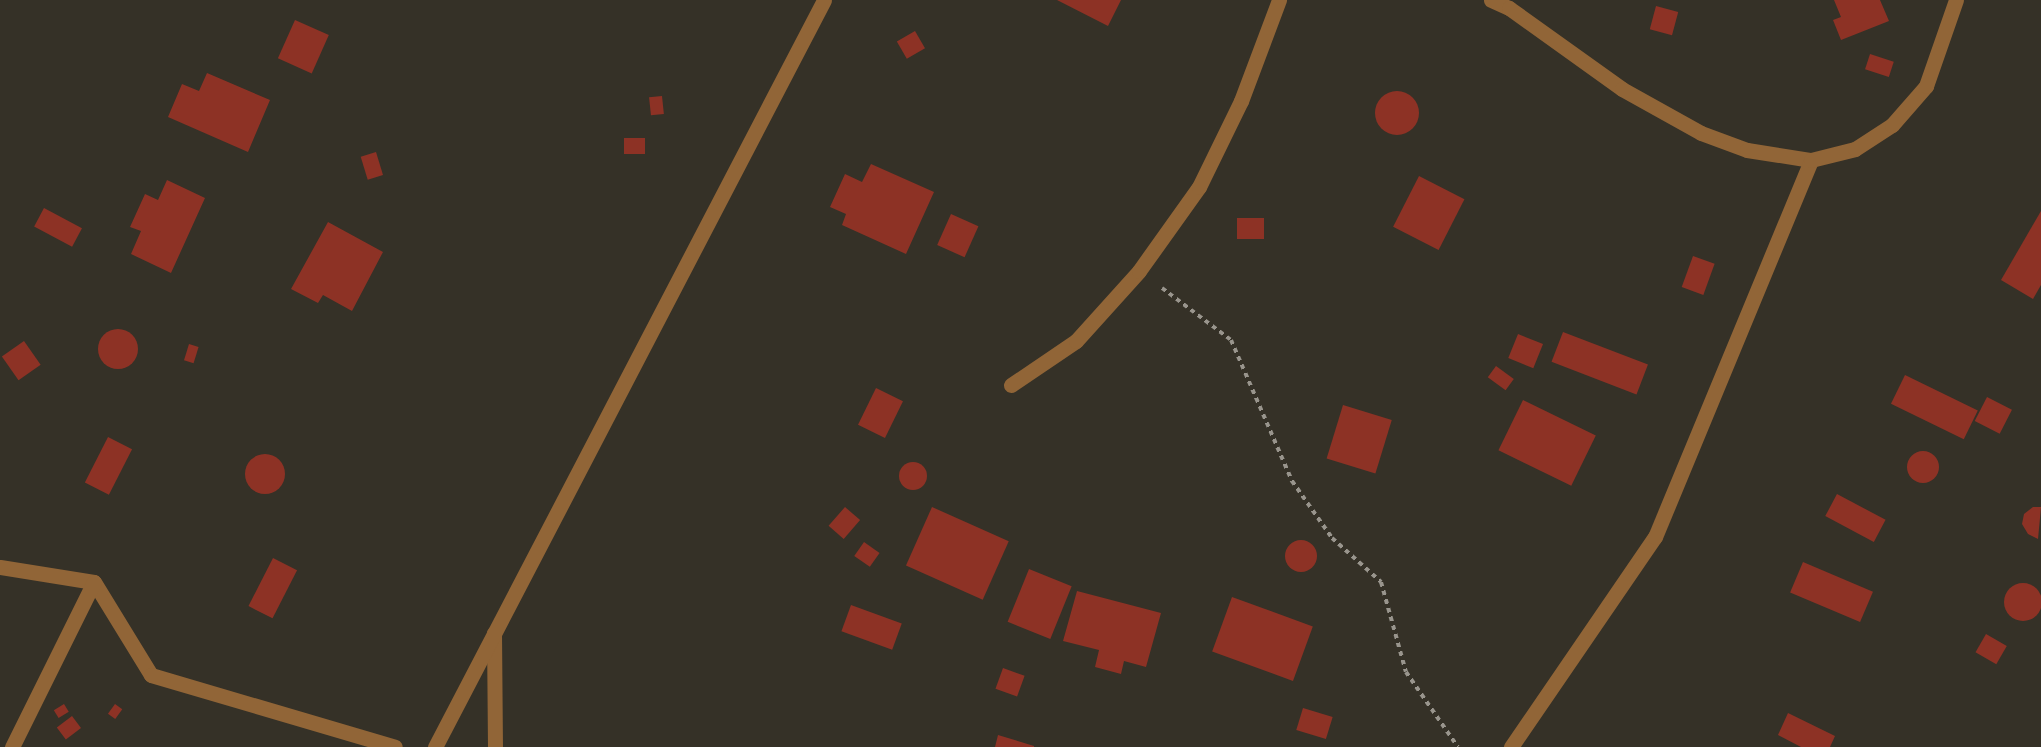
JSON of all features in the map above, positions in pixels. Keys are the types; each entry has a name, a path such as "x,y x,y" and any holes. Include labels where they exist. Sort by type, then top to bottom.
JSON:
{"street":[{"path":"435,747 824,0"},
{"path":"1011,385 1076,341 1140,271 1198,187 1241,101 1279,0"},
{"path":"1491,0 1509,8 1622,89 1701,134 1747,150 1811,160 1855,149 1892,125 1926,86 1956,0"},
{"path":"1511,747 1655,537 1811,160"},
{"path":"0,567 94,582 151,675 395,747"},
{"path":"12,747 94,582"},
{"path":"494,630 495,747"}],"path":[{"path":"1140,271 1231,340 1292,481 1332,538 1381,582 1406,672 1458,747"}],"building":[{"path":"1057,0 1121,0 1108,26"},
{"path":"1834,0 1880,0 1889,21 1841,40 1833,20 1841,17"},
{"path":"1656,6 1678,12 1672,35 1650,29"},
{"path":"295,20 329,35 312,73 278,58"},
{"path":"915,31 925,48 907,59 897,42"},
{"path":"1870,54 1894,62 1889,77 1865,69"},
{"path":"207,73 270,100 248,152 168,117 182,84 199,91"},
{"path":"1397,91 1413,97 1419,113 1413,129 1397,135 1381,129 1375,113 1381,97"},
{"path":"662,96 664,114 651,115 649,97"},
{"path":"624,138 645,138 645,154 624,154"},
{"path":"376,152 383,175 368,180 361,157"},
{"path":"871,164 934,192 906,254 842,225 846,214 830,207 845,174 862,182"},
{"path":"1419,176 1464,199 1439,250 1393,227"},
{"path":"167,180 205,198 171,273 131,254 141,231 130,227 145,194 158,200"},
{"path":"44,208 82,228 72,247 34,227"},
{"path":"2041,211 2041,285 2033,299 2001,280"},
{"path":"951,214 978,226 965,257 937,245"},
{"path":"1237,218 1264,218 1264,239 1237,239"},
{"path":"328,222 383,252 352,311 323,295 318,303 291,289"},
{"path":"1693,256 1715,264 1703,295 1682,287"},
{"path":"118,329 132,335 138,349 132,363 118,369 104,363 98,349 104,335"},
{"path":"1563,332 1648,365 1636,394 1552,362"},
{"path":"1518,334 1543,344 1533,368 1508,358"},
{"path":"24,341 41,365 19,380 2,356"},
{"path":"189,344 199,347 194,363 184,360"},
{"path":"1496,366 1514,379 1506,390 1488,377"},
{"path":"1905,375 1978,411 1964,439 1891,404"},
{"path":"876,388 903,401 885,438 858,425"},
{"path":"1987,397 2012,410 2000,434 1975,421"},
{"path":"1523,400 1596,436 1571,486 1498,450"},
{"path":"1343,405 1392,420 1375,473 1327,459"},
{"path":"108,437 132,449 109,495 85,482"},
{"path":"1923,451 1934,456 1939,467 1934,478 1923,483 1912,478 1907,467 1912,456"},
{"path":"265,454 279,460 285,474 279,488 265,494 251,488 245,474 251,460"},
{"path":"913,462 923,466 927,476 923,486 913,490 903,486 899,476 903,466"},
{"path":"1837,494 1886,520 1874,542 1825,516"},
{"path":"845,507 860,520 844,539 829,526"},
{"path":"932,507 1009,541 983,600 906,565"},
{"path":"2033,507 2041,507 2038,539 2028,534 2022,524 2024,514"},
{"path":"1301,540 1313,544 1317,556 1313,568 1301,572 1289,568 1285,556 1289,544"},
{"path":"864,542 880,553 870,567 854,556"},
{"path":"273,558 297,570 273,618 248,606"},
{"path":"1803,562 1873,592 1860,622 1790,592"},
{"path":"1029,569 1072,586 1050,639 1008,622"},
{"path":"2023,583 2036,589 2042,602 2036,615 2023,621 2010,615 2004,602 2010,589"},
{"path":"1077,591 1161,613 1146,667 1124,661 1121,674 1095,667 1099,650 1063,641"},
{"path":"1232,597 1313,626 1293,681 1212,652"},
{"path":"851,605 902,623 892,650 841,631"},
{"path":"1986,634 2007,646 1996,664 1976,652"},
{"path":"1003,668 1025,676 1017,697 995,689"},
{"path":"64,704 69,712 59,718 54,710"},
{"path":"115,704 122,709 115,719 108,714"},
{"path":"1303,708 1333,717 1326,739 1296,730"},
{"path":"1788,713 1835,736 1830,747 1801,747 1778,735"},
{"path":"72,716 81,728 66,739 57,727"},
{"path":"998,735 1034,746 1034,747 995,747"}]}
